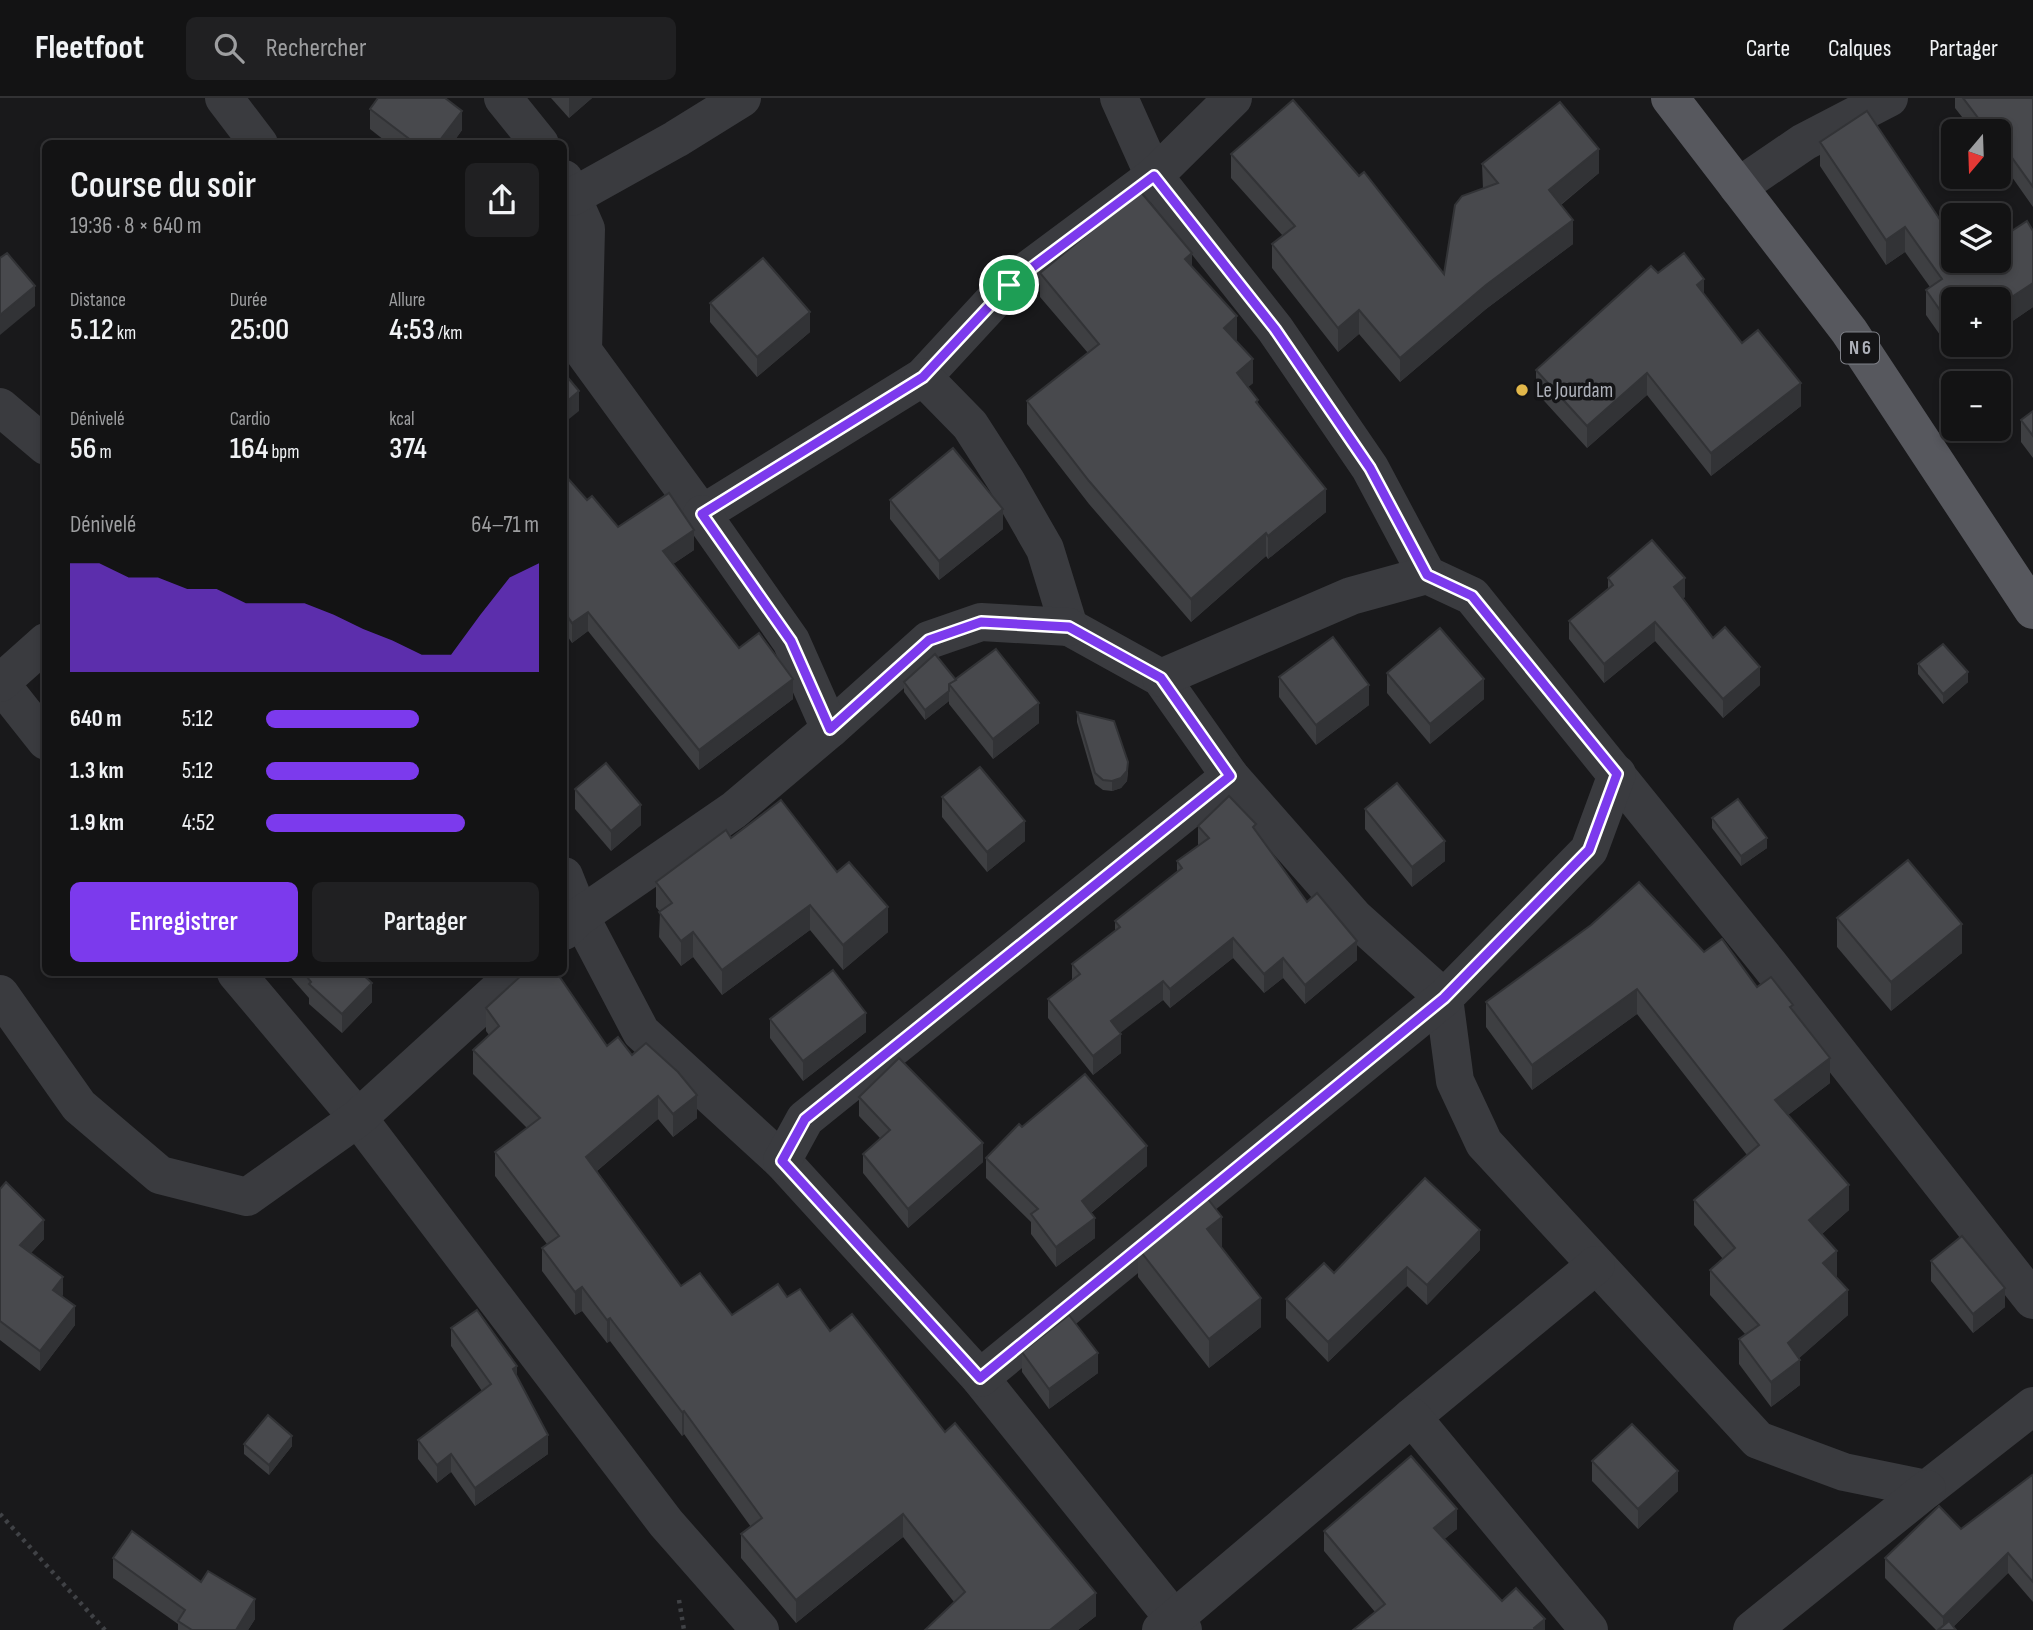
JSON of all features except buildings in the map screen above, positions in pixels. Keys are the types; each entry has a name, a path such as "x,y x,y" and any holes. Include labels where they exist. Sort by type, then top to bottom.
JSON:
{"main road":[{"name":"N 6","path":"1670,98 1849,331 2033,610"}],"street":[{"path":"224,98 256,140"},
{"path":"503,98 537,140"},
{"path":"742,98 676,139 568,188 586,229 583,351 791,641 830,729"},
{"path":"1119,98 1154,176 1275,329 1363,457 1427,575 1472,596 1617,774 2033,1300"},
{"path":"702,514 923,377 1009,285 1154,176 1233,98"},
{"path":"1738,187 1804,142 1889,98"},
{"path":"923,377 970,425 1006,481 1045,549 1069,627"},
{"path":"0,407 42,443"},
{"path":"1161,678 1351,596 1427,575"},
{"path":"572,924 734,810 929,640 981,622 1069,627 1161,678 1230,776 1354,917 1444,998 1455,1081 1484,1143 1758,1440 1844,1472 1927,1489"},
{"path":"42,646 0,683 42,736"},
{"path":"980,1378 1444,998 1589,850 1617,774"},
{"path":"782,1161 805,1119 1230,776"},
{"path":"567,894 572,924 641,1032 782,1161 980,1378 1172,1626 1412,1416 1596,1265"},
{"path":"239,976 358,1118 666,1523 760,1630"},
{"path":"0,994 79,1106 160,1175 247,1197 358,1118 514,976"},
{"path":"1752,1630 2033,1406"},
{"path":"1412,1416 1589,1630"}],"path":[{"path":"0,1514 105,1630"}],"place":[{"name":"Le Jourdam","path":"1522,390"}],"route":[{"path":"1154,176 1275,329 1370,468 1427,575 1472,596 1617,774 1589,850 1444,998 980,1378 782,1161 805,1119 1230,776 1161,678 1069,627 981,622 929,640 830,729 791,641 702,514 923,377 1009,285 1154,176"}]}
